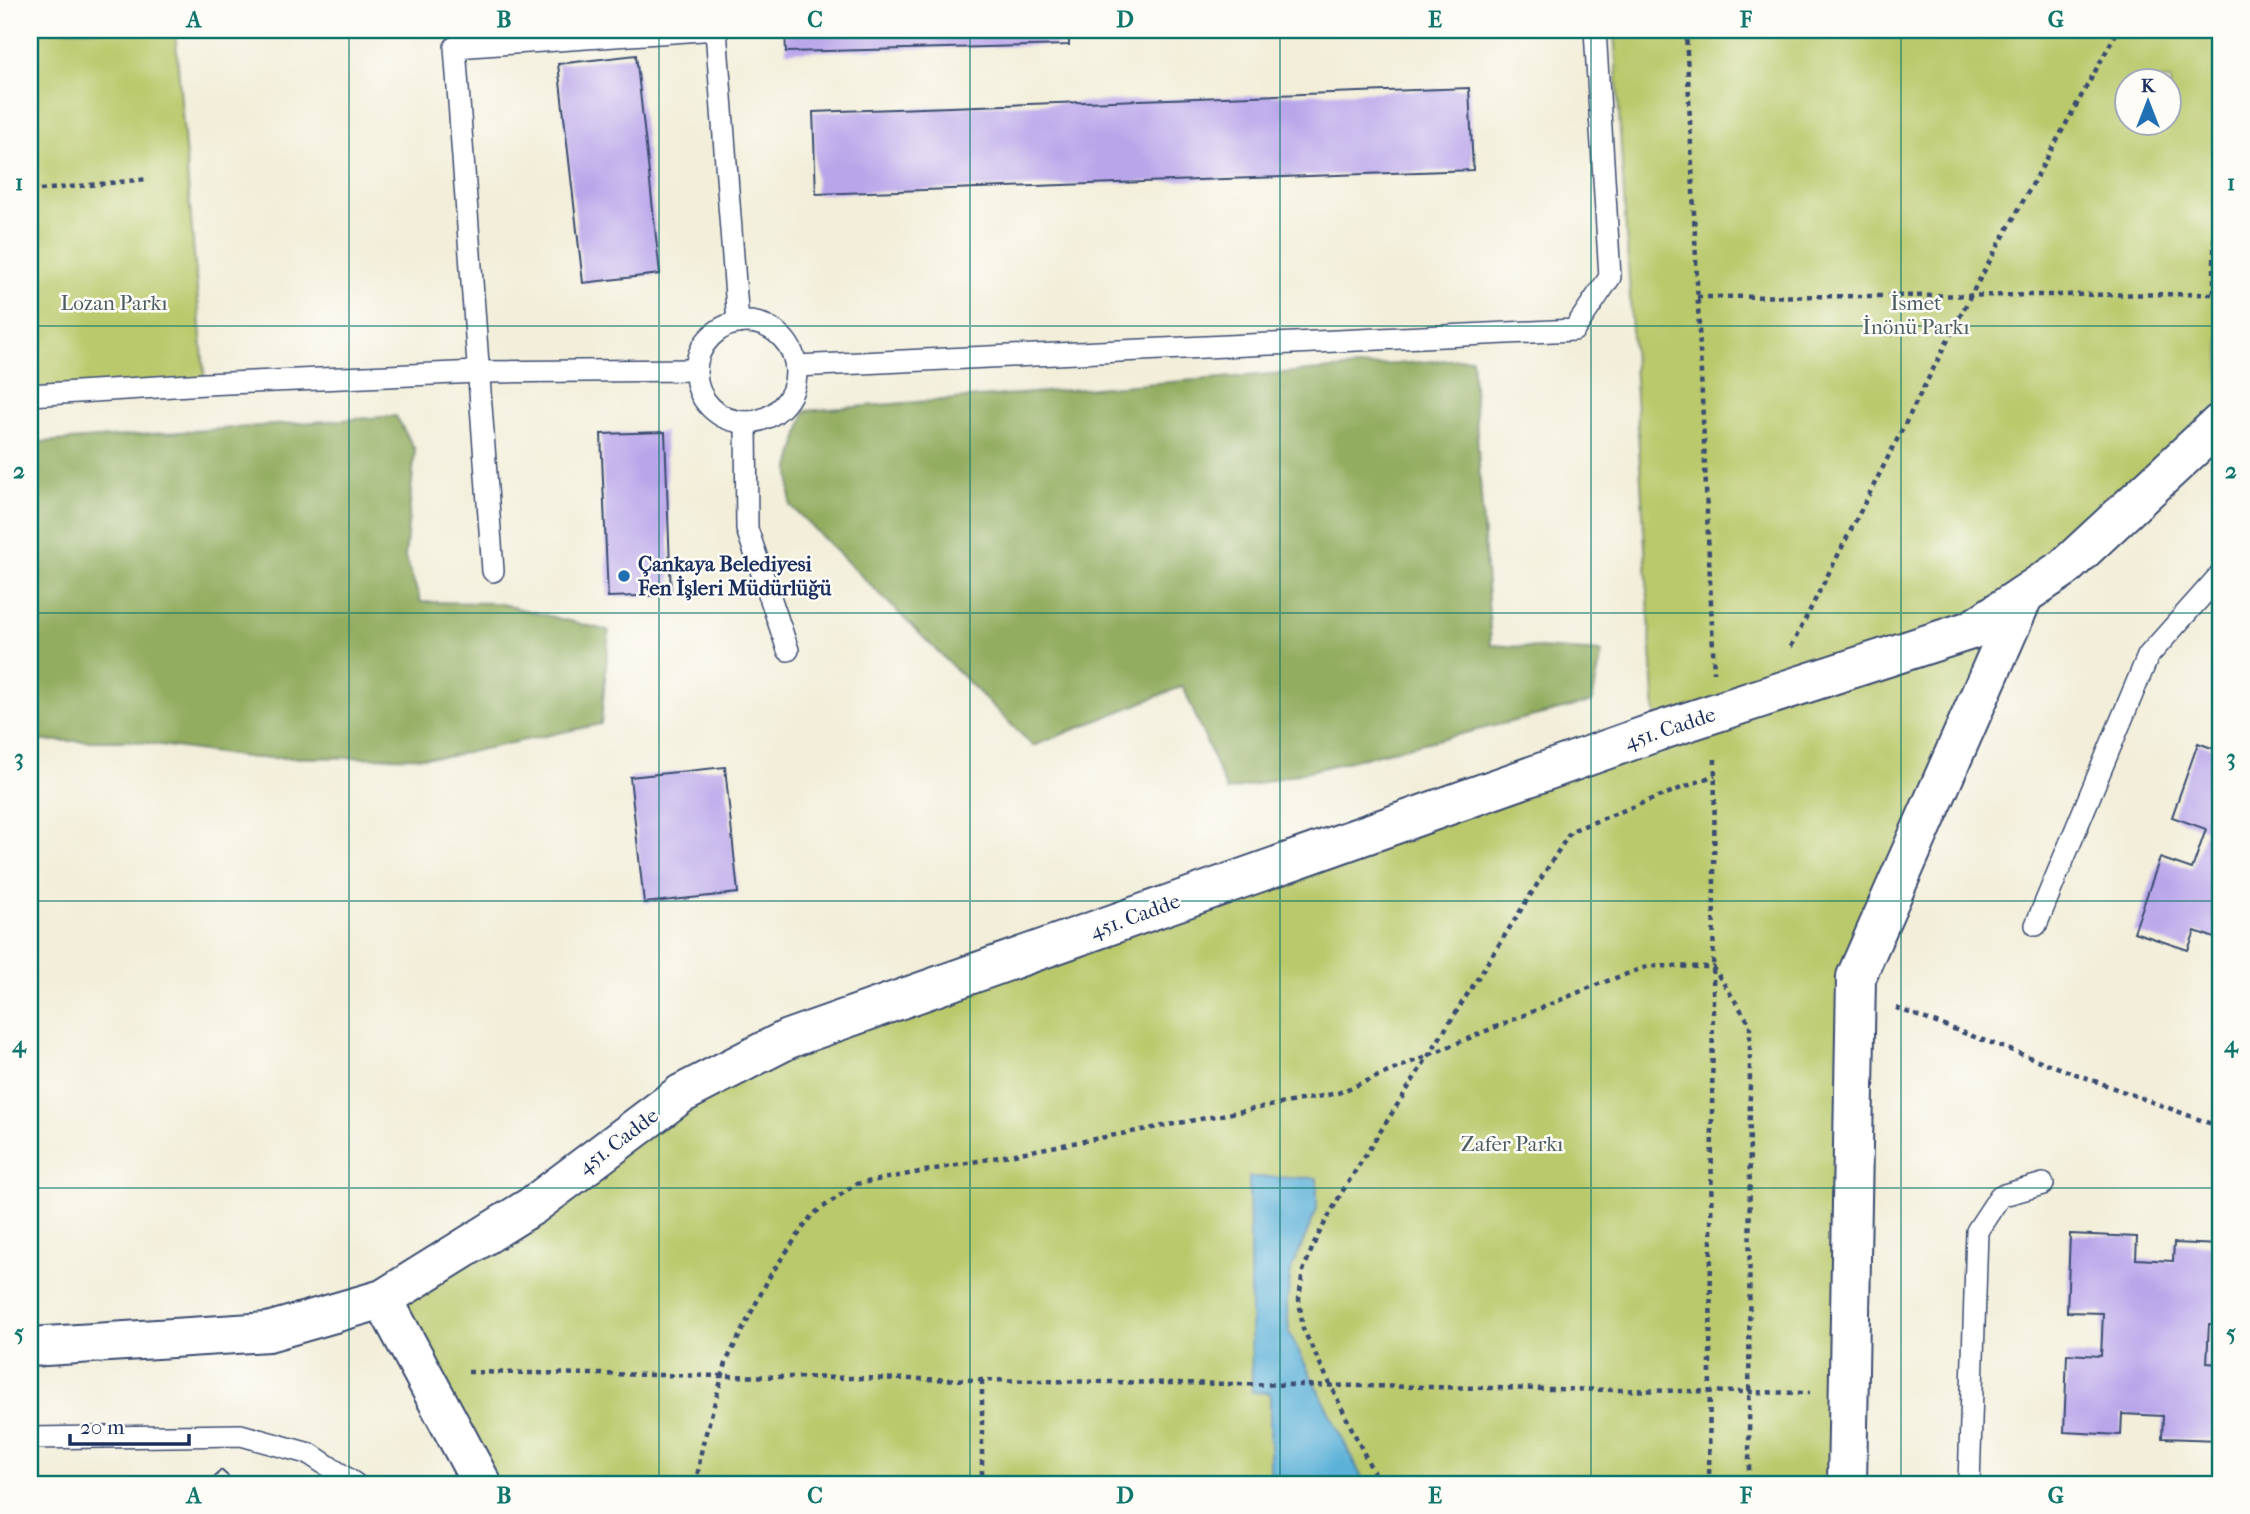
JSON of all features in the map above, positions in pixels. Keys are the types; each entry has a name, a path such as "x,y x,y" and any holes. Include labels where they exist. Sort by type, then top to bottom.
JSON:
{"street":[{"name":"451. Cadde","path":"30,1348 268,1332 383,1299 532,1206 681,1094 788,1039 1630,741 1972,631 2064,568 2220,423"},
{"path":"1847,1484 1856,978 2024,595"},
{"path":"383,1299 482,1484"}],"lane":[{"path":"493,571 455,47 702,30"},
{"path":"716,30 738,323"},
{"path":"796,366 1574,330 1610,277 1595,30"},
{"path":"738,323 758,324 772,329 784,339 792,351 796,366 791,395 782,407 770,416 746,422 726,418 713,410 698,384 696,370 699,355 706,343 716,332 738,323"},
{"path":"30,395 478,372 696,370"},
{"path":"746,422 747,529 788,650"},
{"path":"2036,925 2148,656 2220,575"},
{"path":"1969,1484 1977,1231 2000,1196 2043,1184"},
{"path":"30,1438 241,1435 310,1454 355,1484"}],"path":[{"path":"1686,30 1715,713 1709,1484"},
{"path":"1765,698 1971,295 2118,30"},
{"path":"1698,297 2217,294 2215,30"},
{"path":"30,191 148,179"},
{"path":"1380,1484 1303,1329 1299,1299 1303,1271 1316,1239 1342,1192 1572,831 1715,775"},
{"path":"696,1484 702,1447 727,1360 771,1274 812,1215 856,1184 1338,1093 1596,985 1649,966 1713,967"},
{"path":"1713,967 1750,1024 1749,1484"},
{"path":"1856,993 2220,1127"},
{"path":"421,1371 1849,1394"},
{"path":"982,1380 982,1484"}],"green space":[{"name":"Lozan Parkı","path":"30,30 175,30 205,384 30,395"},
{"name":"Zafer Parkı","path":"1614,30 2220,30 2220,423 2024,595 1856,977 1848,1484 482,1484 383,1299 681,1094 1656,731"},
{"path":"1472,358 1491,645 1602,652 1592,702 1227,791 1183,686 1033,746 790,505 790,468 805,411"},
{"path":"396,416 415,450 405,557 421,602 497,603 609,631 601,724 446,757 253,758 132,741 30,741 30,443"}],"water":[{"path":"1249,1177 1317,1178 1317,1209 1291,1270 1287,1303 1289,1332 1365,1484 1270,1484 1270,1393 1252,1392"}],"building":[{"path":"785,30 1069,30 1069,45 786,52"},
{"path":"636,55 660,274 583,283 558,64"},
{"path":"1469,88 1473,170 816,194 813,112"},
{"path":"665,432 671,595 608,597 601,434"},
{"path":"2198,743 2220,751 2220,940 2195,931 2188,950 2134,932 2160,858 2192,869 2206,829 2172,817"},
{"path":"725,767 738,893 644,903 630,777"},
{"path":"2070,1234 2137,1237 2136,1259 2173,1261 2174,1243 2220,1245 2220,1324 2209,1324 2207,1363 2220,1364 2219,1440 2162,1438 2163,1416 2122,1414 2121,1435 2064,1432 2067,1354 2101,1356 2103,1313 2067,1312"},
{"path":"221,1470 237,1484 208,1484"}],"place":[{"name":"Çankaya Belediyesi Fen İşleri Müdürlüğü","path":"624,576"}],"park label":[{"name":"İsmet İnönü Parkı","path":"1916,315"}]}
